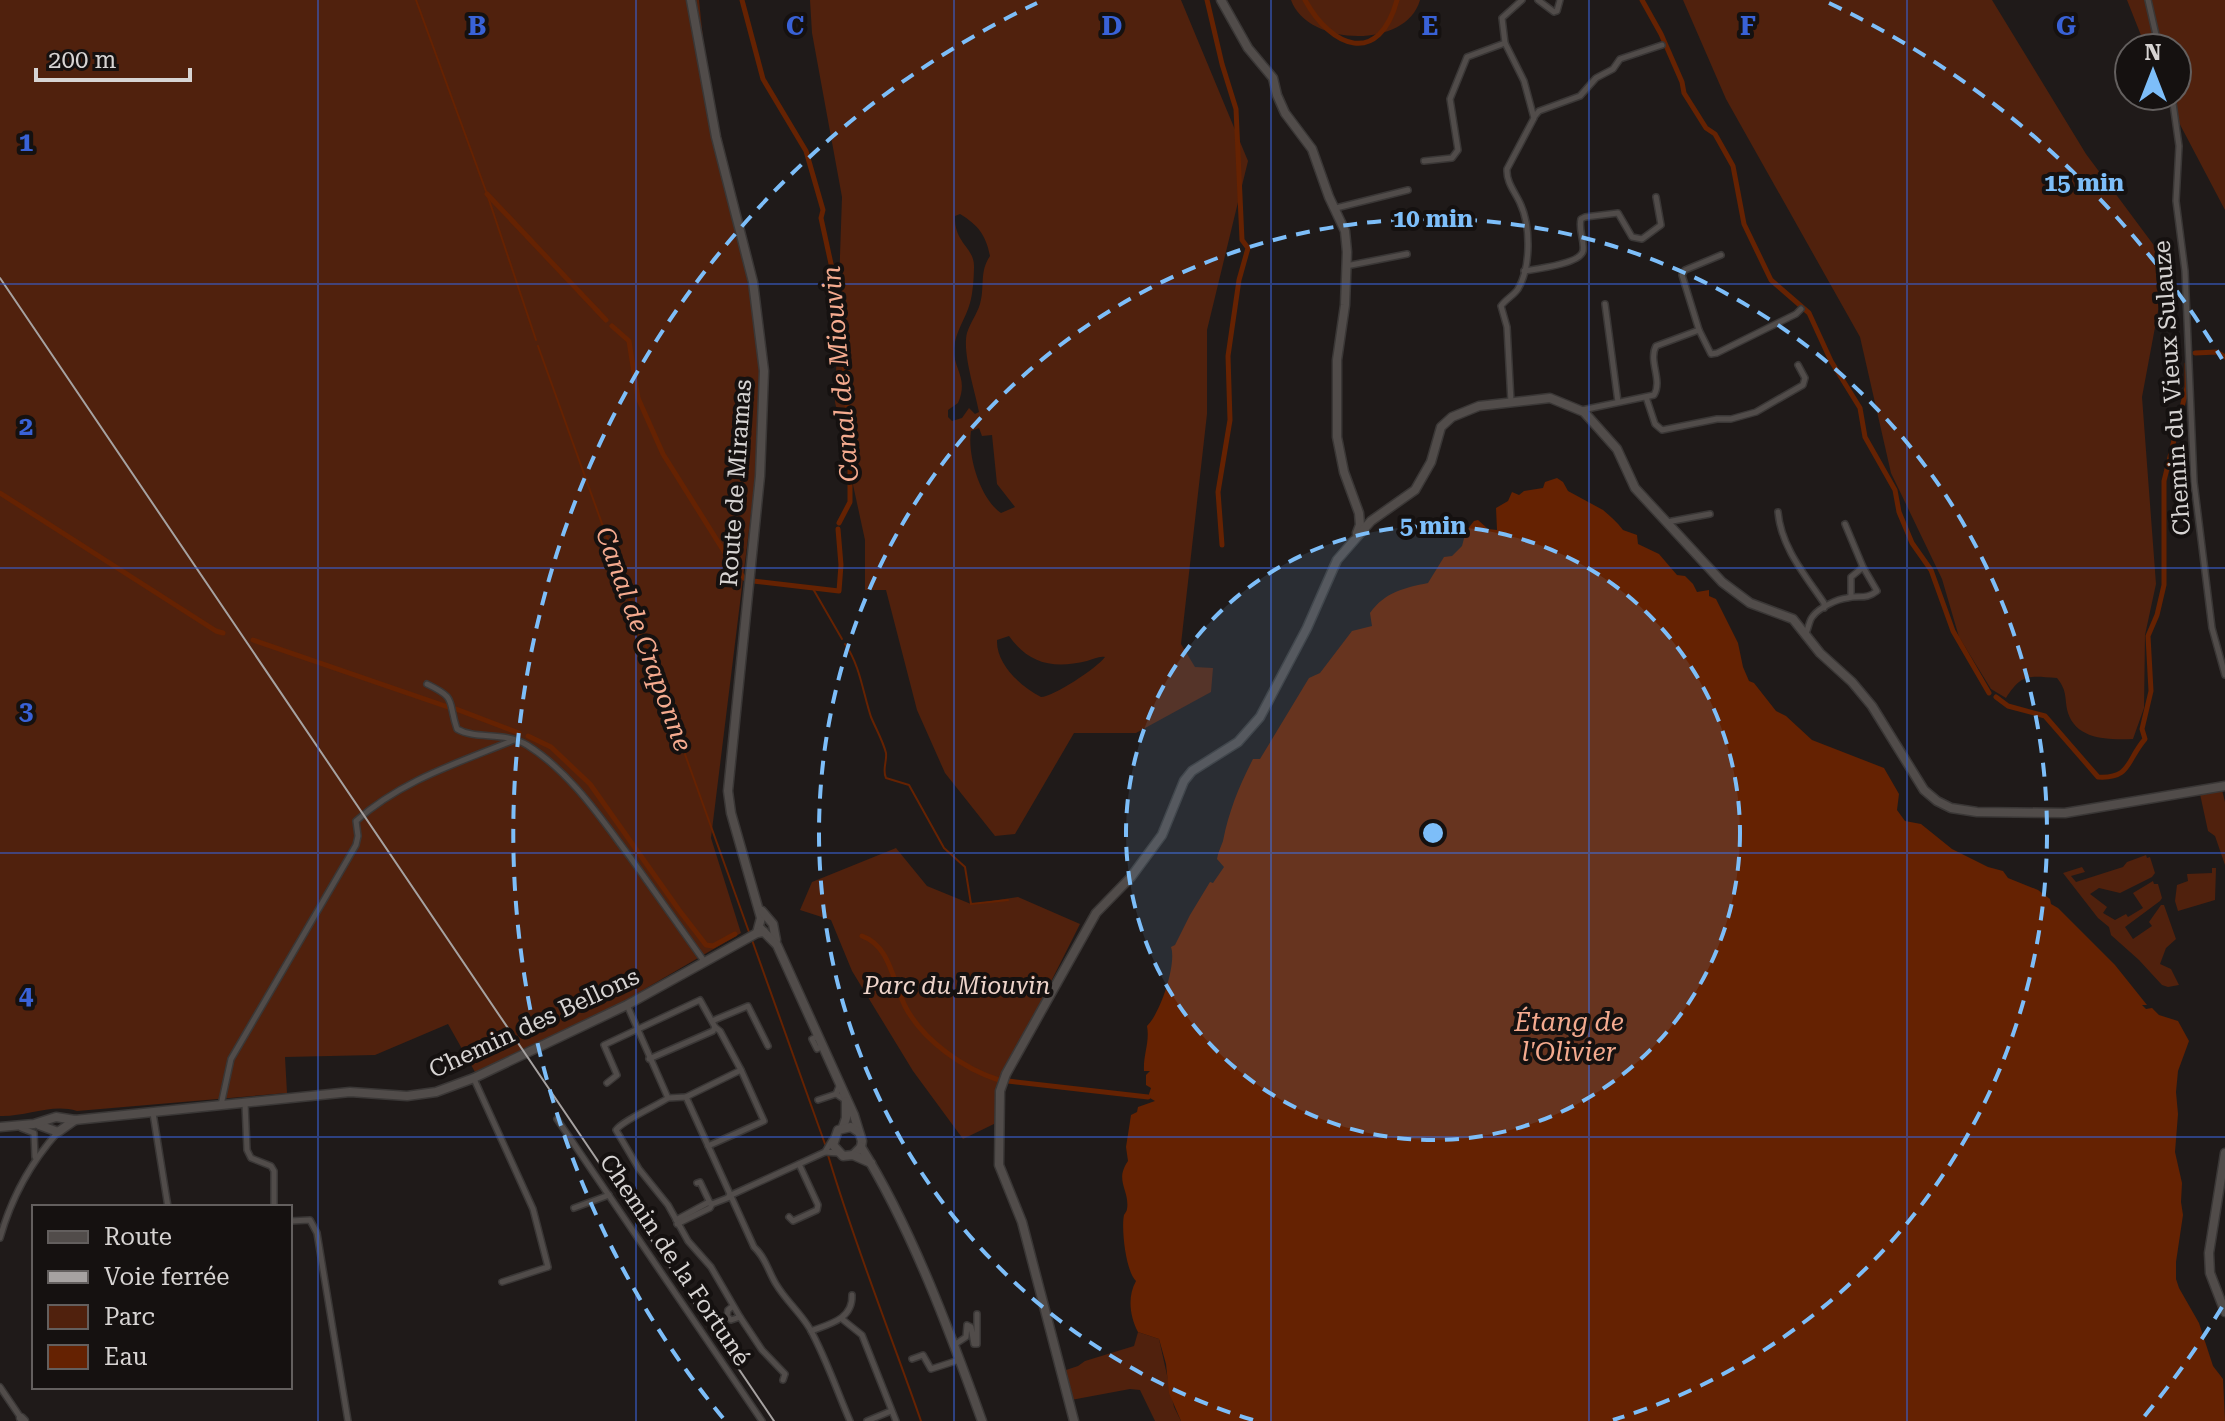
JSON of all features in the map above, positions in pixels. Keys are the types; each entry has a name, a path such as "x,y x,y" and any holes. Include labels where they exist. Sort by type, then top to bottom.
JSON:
{"street":[{"name":"Route de Miramas","path":"691,0 718,149 750,269 763,352 760,476 728,791 733,822 764,928"},
{"path":"1074,1421 1022,1222 999,1165 1000,1091 1006,1074 1096,913 1131,877 1162,835 1184,781 1192,771 1238,742 1260,717 1307,628 1337,560 1360,525 1337,437 1337,360 1345,305 1345,231 1312,149 1285,113 1273,78 1248,48 1221,0"},
{"path":"1522,0 1502,18 1505,43 1524,81 1534,118"},
{"path":"1538,0 1554,12 1560,0"},
{"path":"2148,0 2155,32"},
{"path":"1424,161 1452,158 1458,150 1450,99 1467,57 1505,43"},
{"path":"1511,402 1507,327 1501,306 1519,287 1527,249 1527,228 1507,169 1539,111 1580,96 1596,78 1613,69 1620,59 1662,45"},
{"name":"Chemin du Vieux Sulauze","path":"2174,112 2179,146 2176,201 2185,271 2194,482 2212,628 2225,675"},
{"path":"1334,209 1408,190"},
{"path":"1524,271 1572,261 1580,256 1583,248 1579,227 1581,219 1585,217 1618,213 1632,237 1642,239 1661,225 1656,197"},
{"path":"1346,266 1407,254"},
{"path":"1721,255 1685,270 1682,275 1699,330 1711,354 1801,309"},
{"path":"1605,304 1618,402"},
{"path":"1580,410 1654,395 1658,388 1654,348 1699,330"},
{"path":"1646,397 1655,424 1662,430 1731,419 1756,412 1803,385 1805,378 1798,365"},
{"path":"1356,534 1415,490 1431,462 1441,427 1452,417 1479,406 1550,398 1580,410 1595,423 1617,449 1635,488 1736,594 1750,603 1793,619 1820,653 1852,682 1872,706 1924,790 1937,801 1951,808 1977,812 2065,813 2225,786"},
{"path":"1778,512 1779,526 1787,547 1824,603 1824,608"},
{"path":"1667,522 1710,514"},
{"path":"1806,633 1810,618 1824,608 1851,597 1870,596 1877,591 1845,524"},
{"path":"1851,597 1851,577 1863,567"},
{"path":"427,684 447,694 457,729 465,734 483,733 514,740 551,763 593,806 705,963"},
{"path":"220,1106 231,1059 356,845 356,821 408,784 435,770 514,740"},
{"path":"764,928 777,945 840,1083 846,1118 825,1152"},
{"name":"Chemin des Bellons","path":"2,1127 55,1126 75,1120 350,1092 420,1096 474,1078 627,1005 764,928"},
{"path":"607,1083 617,1075 604,1045 700,1000 741,1070 764,1121 708,1146"},
{"path":"627,1005 668,1098"},
{"path":"713,1024 748,1006 768,1046"},
{"path":"649,1059 713,1031 713,1024"},
{"path":"741,1070 686,1097 668,1098 620,1124 616,1130 639,1169 659,1191 688,1241 711,1267 762,1350 785,1374 783,1380"},
{"path":"474,1078 533,1209 548,1267 502,1282"},
{"path":"686,1097 754,1247 764,1256 775,1282 811,1331 850,1421"},
{"path":"818,1100 842,1097"},
{"path":"842,1097 862,1141 861,1147 853,1155"},
{"path":"245,1103 247,1150 251,1158 271,1166 274,1171 274,1205"},
{"path":"153,1113 168,1205"},
{"name":"Chemin de la Fortuné","path":"557,1119 762,1421"},
{"path":"0,1238 17,1194 55,1126"},
{"path":"2,1127 28,1129 34,1133 35,1161"},
{"path":"843,1127 858,1131"},
{"path":"833,1140 838,1153"},
{"path":"861,1147 887,1190 953,1345 979,1419"},
{"path":"711,1203 825,1152 853,1155 871,1164"},
{"path":"2225,1153 2209,1253 2210,1273 2225,1312"},
{"path":"789,1217 793,1221 817,1210 818,1205 799,1164"},
{"path":"677,1222 710,1208 711,1203 700,1182 697,1183"},
{"path":"574,1208 609,1195"},
{"path":"292,1221 310,1220 317,1233 348,1421"},
{"path":"811,1331 842,1319 852,1303 852,1295"},
{"path":"733,1306 727,1316 731,1320 740,1317"},
{"path":"953,1345 966,1337 967,1325 971,1327 974,1344 977,1344 977,1314"},
{"path":"842,1319 862,1335 896,1421"},
{"path":"912,1359 923,1355 931,1369 959,1360"},
{"path":"0,1387 23,1420"},
{"path":"867,1421 891,1411"}],"green space":[{"path":"0,0 699,0 705,57 767,384 711,838 741,933 607,1011 475,1072 448,1024 375,1055 285,1057 287,1093 77,1111 49,1109 0,1116"},
{"path":"810,0 1181,0 1248,161 1207,330 1207,414 1181,644 1195,667 1213,668 1211,692 1136,733 1074,733 1015,834 995,836 945,773 917,710 886,590 865,590 865,540 835,402 842,197 812,33","holes":["960,214 980,231 990,256 984,268 980,304 966,341 979,412 975,414 969,408 962,418 952,421 948,410 958,403 962,387 954,356 955,343 970,303 974,275 971,254 956,225 955,216","979,428 982,436 992,435 997,484 1015,507 1001,513 987,498 973,463 971,431","1009,636 1025,653 1053,664 1105,657 1074,681 1041,697 1011,674 1001,658 997,640"]},
{"path":"1291,0 1420,0 1411,16 1396,28 1356,36 1316,26 1301,15"},
{"path":"1683,0 1992,0 2086,154 2167,263 2142,397 2156,584 2145,635 2144,708 2133,739 2104,738 2079,729 2068,713 2064,691 2057,678 2027,678 2017,684 2006,698 1991,689 1959,637 1942,579 1891,473 1860,337 1726,99"},
{"path":"2127,0 2225,0 2225,210 2173,112 2193,112 2193,32 2140,32"},
{"path":"2222,790 2225,802 2225,865 2215,836 2208,831 2200,794"},
{"name":"Parc du Miouvin","path":"896,848 927,886 971,904 1018,897 1080,924 1001,1081 996,1123 963,1139 913,1071 852,971 831,920 800,910 812,882"},
{"path":"2146,855 2150,857 2155,873 2152,877 2120,893 2099,888 2090,894 2107,907 2103,913 2115,920 2143,908 2133,893 2153,881 2158,884 2160,901 2125,927 2133,939 2152,926 2149,922 2164,905 2176,939 2166,948 2160,964 2171,969 2179,985 2162,985 2111,935 2109,927 2098,918 2063,873 2082,867 2085,872 2071,876 2076,882 2123,867 2127,862"},
{"path":"2212,868 2216,868 2215,900 2178,911 2175,901 2177,885 2188,881 2187,874 2212,873"},
{"path":"1138,1332 1159,1339 1174,1407 1181,1421 1155,1421 1140,1390 1130,1389 1071,1400 1063,1371 1134,1346"}],"water":[{"name":"Étang de l'Olivier","path":"1557,478 1568,491 1603,510 1623,530 1637,535 1638,544 1659,554 1677,575 1685,576 1693,584 1697,592 1709,590 1709,596 1716,599 1738,643 1749,681 1776,711 1812,740 1884,768 1899,794 1897,810 1905,821 1921,824 1952,849 2038,890 2115,965 2147,1005 2142,1005 2146,1009 2152,1008 2159,1015 2178,1021 2189,1041 2178,1071 2176,1092 2175,1152 2182,1183 2183,1215 2176,1279 2199,1323 2213,1366 2223,1379 2225,1421 1181,1421 1169,1393 1159,1339 1138,1332 1133,1320 1131,1300 1136,1281 1127,1260 1123,1230 1127,1202 1122,1174 1128,1161 1126,1147 1131,1115 1137,1112 1138,1107 1155,1101 1148,1097 1151,1088 1146,1085 1146,1075 1150,1071 1144,1071 1147,1026 1166,988 1172,965 1171,947 1175,945 1210,882 1213,883 1224,867 1217,859 1218,854 1235,799 1253,759 1260,759 1309,678 1320,673 1352,631 1372,626 1370,613 1382,600 1403,589 1428,583 1444,557 1452,556 1462,546 1466,531 1474,521 1497,530 1496,508 1508,501 1512,492 1519,495 1524,491 1543,488 1545,482"}],"waterway":[{"name":"Canal de Craponne","path":"416,0 536,340"},
{"name":"Canal de Miouvin","path":"742,0 763,79 806,151 823,210 821,218 840,305 850,448 850,502 839,523"},
{"path":"1207,0 1236,109 1242,240 1248,248 1239,280 1228,356 1230,420 1218,492 1222,545"},
{"path":"1305,0 1328,30 1354,43 1367,42 1379,35 1389,21 1397,0"},
{"path":"1642,0 1661,34 1684,93 1706,128 1715,134 1733,166 1744,224 1771,280 1809,313 1831,361 1860,408 1865,437 1895,490 1899,512 1912,543 1931,570 1953,631 1989,693"},
{"path":"487,194 606,320"},
{"path":"612,326 629,341 638,398 663,454 730,561 745,579"},
{"name":"Canal de Craponne","path":"538,346 749,932"},
{"path":"2195,353 2217,352 2225,357"},
{"path":"1996,697 2008,706 2045,716 2098,777 2122,772 2145,739 2142,729 2151,691 2148,636 2164,585 2164,481 2187,387 2187,364"},
{"path":"0,493 223,633"},
{"name":"Canal de Miouvin","path":"753,581 839,591 841,565 838,529"},
{"path":"812,587 842,639"},
{"path":"253,640 448,707"},
{"path":"845,644 885,748 886,778 909,785 944,848 965,867 971,904 1008,900"},
{"path":"456,709 519,733"},
{"path":"528,736 551,747 590,784 706,945 713,946 735,934"},
{"path":"862,936 872,941 885,957 906,1008 923,1032 959,1061 999,1080"},
{"name":"Canal de Craponne","path":"752,940 825,1144"},
{"path":"1008,1081 1148,1097"},
{"name":"Canal de Craponne","path":"828,1155 921,1421"}],"railway":[{"path":"0,278 774,1421"}]}
